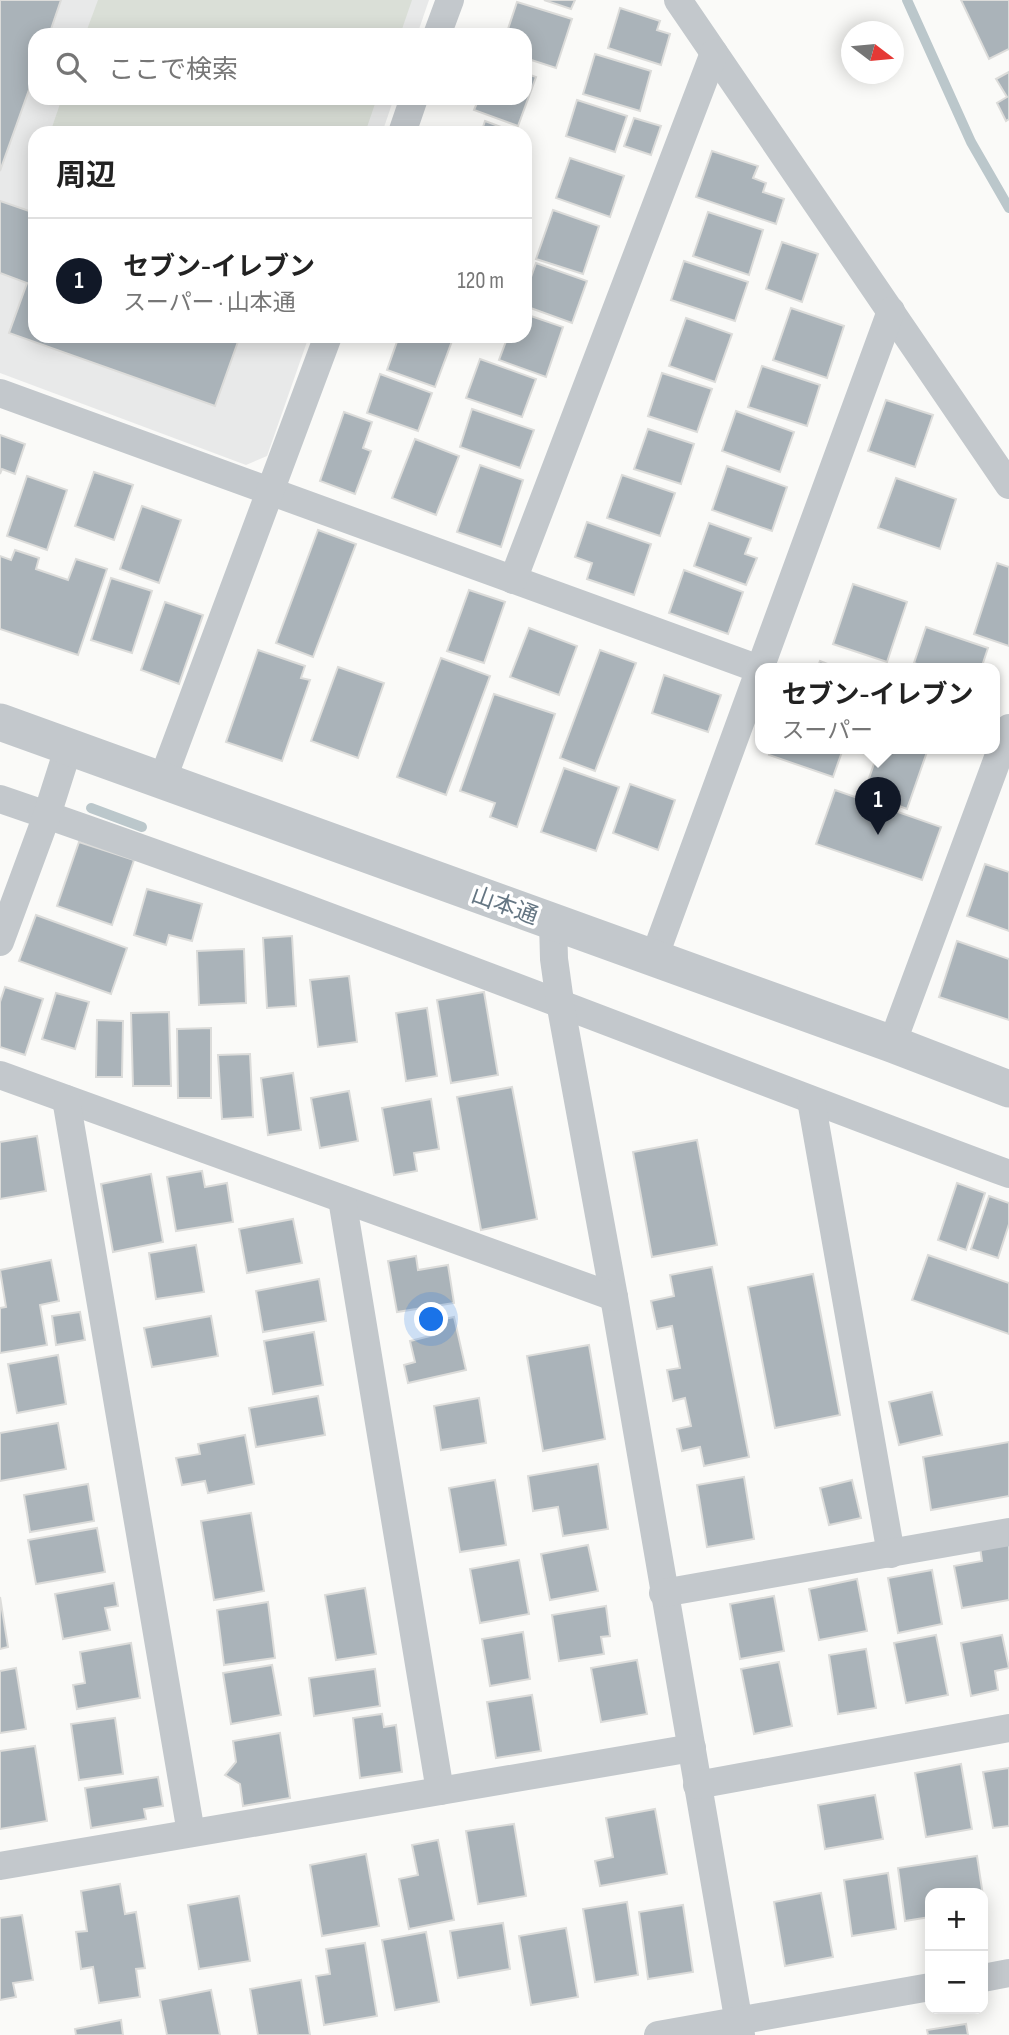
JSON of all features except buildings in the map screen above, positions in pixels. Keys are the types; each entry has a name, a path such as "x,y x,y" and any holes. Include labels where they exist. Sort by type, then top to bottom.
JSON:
{"street":[{"path":"440,28 450,0"},
{"path":"678,0 1009,485"},
{"path":"513,580 714,53"},
{"path":"404,126 412,105"},
{"path":"761,663 891,311"},
{"path":"162,781 325,343"},
{"path":"0,393 755,668"},
{"path":"653,958 755,680"},
{"name":"山本通","path":"0,722 892,1044 1009,1089"},
{"path":"1000,752 1009,728"},
{"path":"0,942 47,815 69,746"},
{"path":"892,1044 999,754"},
{"path":"0,799 560,998 811,1100 1009,1174"},
{"path":"553,922 554,960 560,998 740,2028"},
{"path":"0,1075 614,1297"},
{"path":"66,1099 191,1833"},
{"path":"811,1100 891,1554"},
{"path":"342,1199 440,1791"},
{"path":"663,1592 1009,1532"},
{"path":"697,1785 1009,1728"},
{"path":"0,1866 692,1748"},
{"path":"988,1977 1009,1973"},
{"path":"658,2035 740,2028 925,1988"}],"shaded area":[{"path":"0,0 429,0 419,28 28,28 28,105 392,105 384,126 28,126 28,343 307,343 267,456 246,465 0,373"},
{"path":"98,0 412,0 402,28 88,28"},
{"path":"60,105 375,105 367,126 52,126"}],"waterway":[{"path":"907,0 971,142 1009,208"},
{"path":"91,808 142,827"}],"place":[{"name":"セブン-イレブン","path":"878,835"}]}
